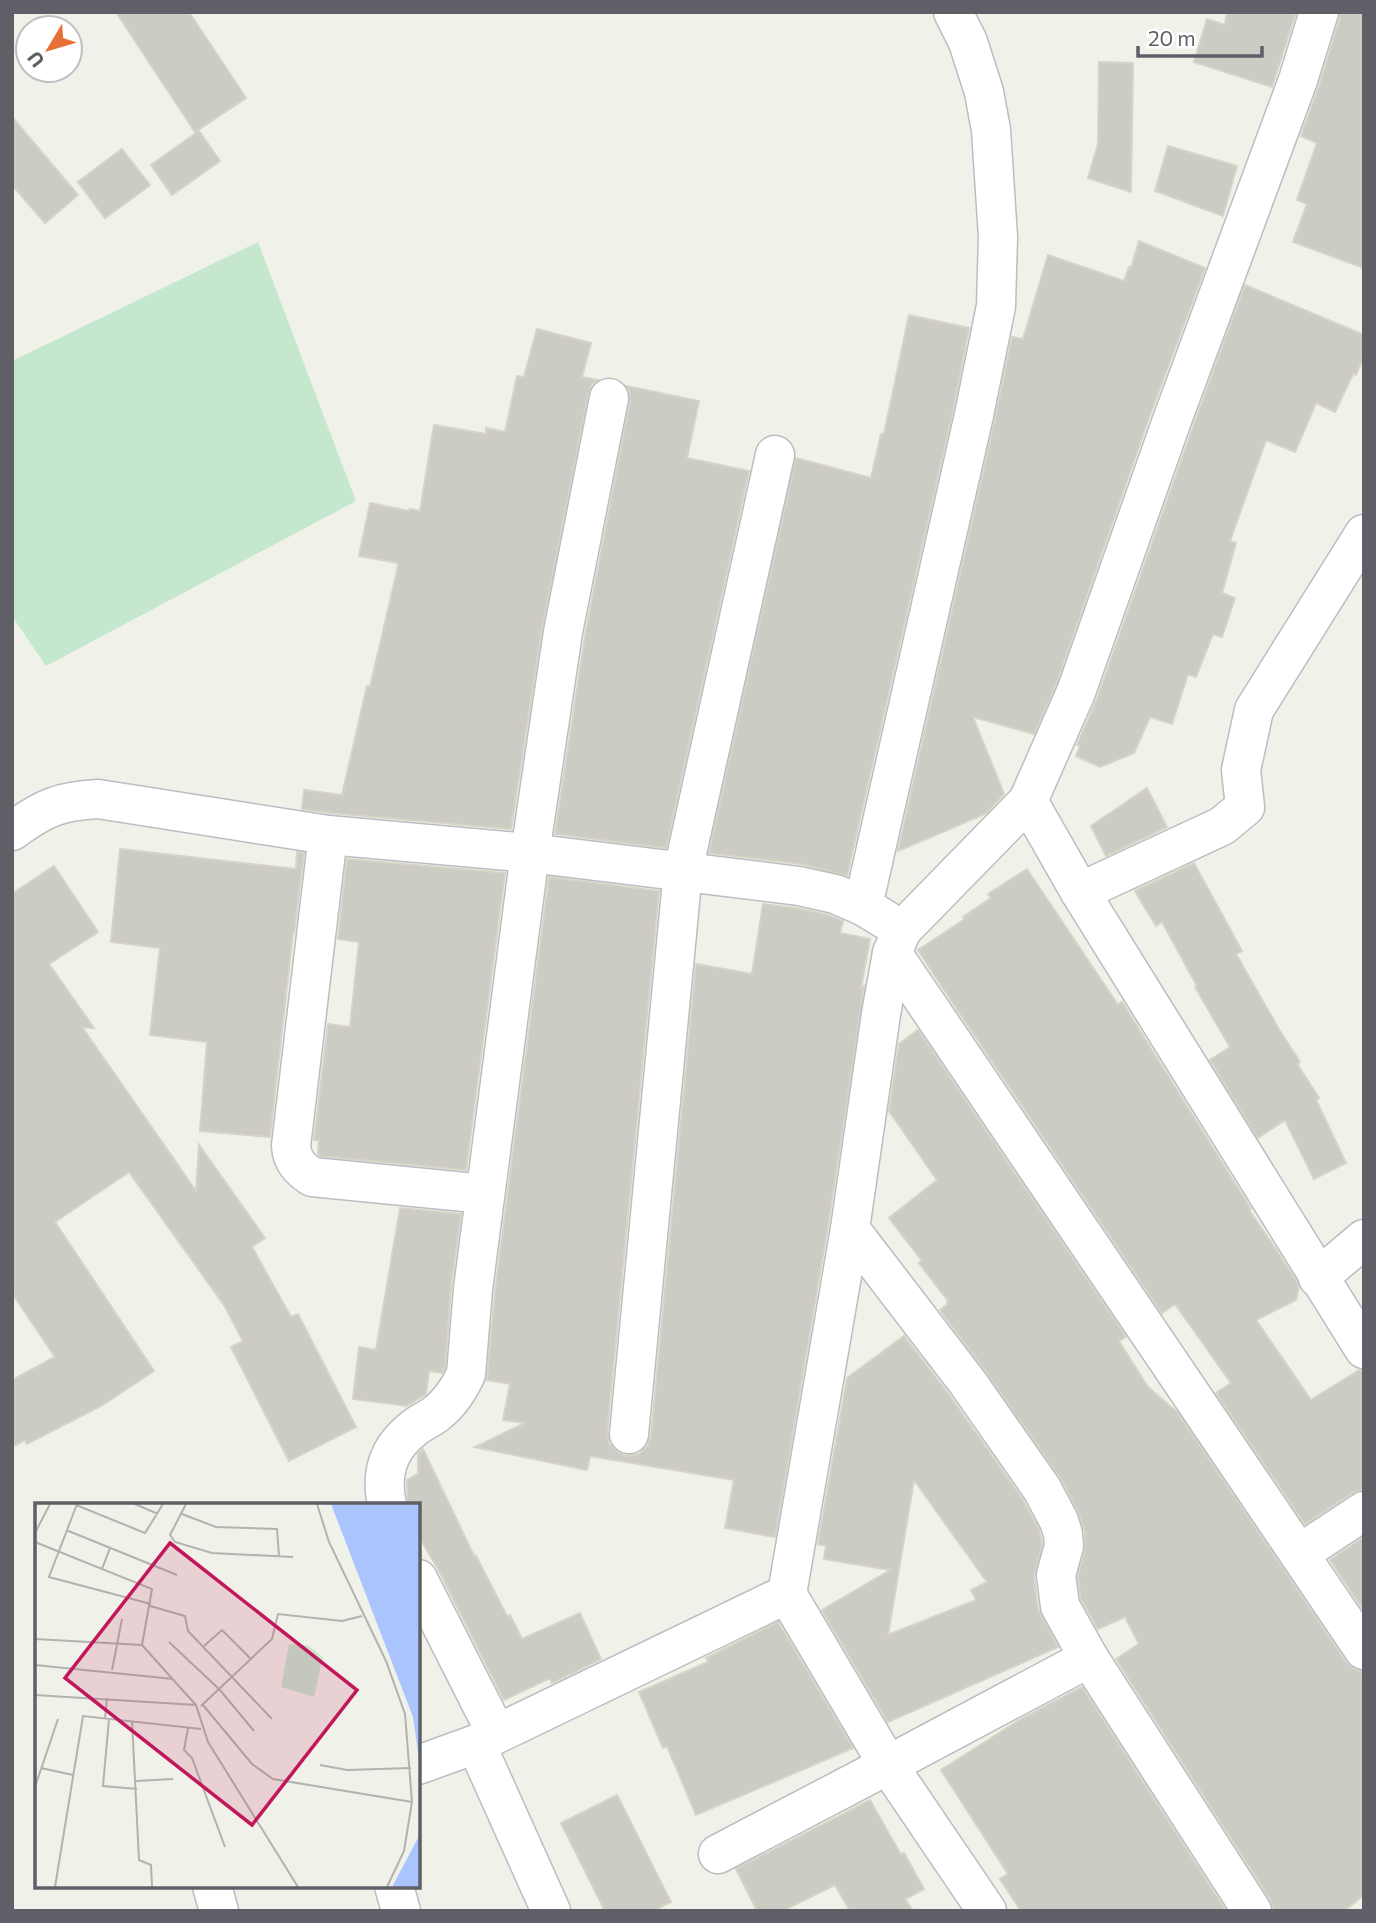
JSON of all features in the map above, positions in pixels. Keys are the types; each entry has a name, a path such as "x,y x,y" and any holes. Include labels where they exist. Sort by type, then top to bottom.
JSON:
{"street":[{"path":"863,906 974,415 996,306 998,237 991,130 984,92 968,42 953,12"},
{"path":"987,1911 888,1765 787,1594 850,1229 881,1014 897,941 1028,801 1076,692 1298,80 1319,12"},
{"path":"387,1503 384,1469 391,1454 414,1428 447,1404 466,1374 473,1289 530,853 563,632 609,398"},
{"path":"629,1434 683,871 775,455"},
{"path":"1080,892 1222,827 1245,807 1241,770 1254,710 1364,534"},
{"path":"12,831 44,810 62,803 98,799 328,835 530,853 799,886 835,894 863,906 897,941 1364,1650"},
{"path":"1028,801 1080,892 1364,1349"},
{"path":"328,835 291,1146 292,1156 297,1165 312,1177 485,1194"},
{"path":"850,1229 968,1383 1042,1489 1063,1534 1064,1546 1056,1575 1060,1606 1089,1658 1252,1911"},
{"path":"1318,1278 1364,1239"},
{"path":"1299,1554 1364,1511"},
{"path":"420,1584 486,1739 551,1911"},
{"path":"420,1764 486,1739 787,1594"},
{"path":"718,1854 1089,1658"},
{"path":"213,1888 219,1911"},
{"path":"395,1888 401,1911"}],"green space":[{"path":"258,242 356,501 46,666 12,616 12,361"}],"building":[{"path":"116,12 189,12 246,98 195,132"},
{"path":"1227,12 1296,12 1272,87 1194,62 1207,19 1225,25"},
{"path":"1340,12 1364,12 1364,268 1293,242 1307,204 1297,200 1317,143 1301,136 1319,86"},
{"path":"1099,62 1133,63 1131,192 1088,178 1098,144"},
{"path":"12,117 78,195 45,223 12,185"},
{"path":"199,131 220,161 172,195 151,165"},
{"path":"1168,146 1237,166 1223,216 1155,191"},
{"path":"122,149 150,185 105,218 78,182"},
{"path":"1139,241 1205,268 1150,415 1056,684 1034,734 973,717 1004,794 985,814 898,851 1012,337 1023,339 1048,255 1124,281"},
{"path":"1245,285 1364,335 1364,356 1335,412 1316,403 1295,452 1266,440 1230,541 1236,543 1222,593 1235,598 1222,637 1213,634 1196,677 1188,674 1172,724 1150,717 1134,753 1100,767 1076,756 1080,746 1077,745 1097,699"},
{"path":"909,315 969,328 953,410 847,876 802,864 709,853 796,458 871,478 881,434 884,434"},
{"path":"537,329 591,343 582,377 598,380 592,384 588,394 542,628 511,829 302,809 304,790 342,795 397,571 398,563 359,556 370,503 420,511 434,425 486,434 486,428 505,432 517,376 524,377"},
{"path":"626,386 699,401 687,458 749,471 666,848 555,834 585,636 630,402 630,392"},
{"path":"1147,788 1167,827 1106,856 1091,826"},
{"path":"120,849 296,869 297,852 304,853 270,1137 200,1131 207,1042 150,1035 160,948 111,942"},
{"path":"347,859 505,873 466,1170 318,1154 319,1140 314,1140 328,1024 350,1027 359,942 338,939"},
{"path":"1194,863 1242,951 1236,954 1319,1098 1316,1100 1346,1163 1314,1179 1285,1120 1258,1138 1210,1060 1230,1047 1162,922 1156,926 1135,891"},
{"path":"54,866 98,932 49,964 94,1028 82,1027 196,1191 199,1145 265,1238 252,1247 291,1317 298,1314 356,1427 289,1461 231,1347 243,1341 224,1305 129,1172 55,1222 154,1371 101,1406 27,1444 25,1440 12,1447 12,1380 55,1357 12,1293 12,894"},
{"path":"1027,869 1118,1005 1122,1002 1251,1209 1249,1210 1297,1282 1299,1287 1296,1300 1256,1320 1311,1400 1359,1370 1364,1371 1364,1489 1352,1493 1305,1524 1216,1393 1231,1383 1175,1304 1162,1313 918,950 965,919 963,917 991,898 988,894"},
{"path":"549,877 659,891 607,1432 609,1444 626,1456 639,1454 647,1446 651,1436 696,964 752,974 763,904 828,915 843,921 840,933 870,939 828,1226 775,1537 725,1528 734,1480 590,1456 587,1470 475,1447 525,1423 503,1420 510,1384 487,1380 495,1291"},
{"path":"918,1030 1126,1337 1119,1341 1148,1387 1177,1412 1346,1662 1354,1669 1364,1672 1364,1895 1344,1911 1274,1911 1270,1899 1116,1659 1139,1644 1125,1617 1098,1629 1081,1599 1078,1577 1085,1551 1085,1532 1078,1511 1061,1479 940,1310 948,1301 889,1218 937,1180 889,1111 899,1044"},
{"path":"400,1208 461,1214 451,1287 445,1368 442,1373 429,1371 426,1394 407,1406 353,1399 359,1347 376,1350"},
{"path":"904,1336 1023,1500 1039,1529 1042,1544 1034,1577 1038,1609 1058,1647 888,1722 822,1610 890,1570 824,1559 826,1546 818,1544 847,1378","holes":["914,1480 987,1582 971,1590 976,1600 888,1635"]},
{"path":"423,1449 475,1558 476,1556 522,1639 580,1613 601,1659 552,1683 550,1678 504,1700 420,1538 420,1503 408,1503 407,1480 418,1474 418,1454"},
{"path":"1364,1537 1364,1611 1330,1560"},
{"path":"778,1622 853,1748 696,1815 667,1746 663,1748 639,1692 708,1662 706,1658"},
{"path":"1082,1687 1226,1911 1021,1911 1000,1879 1008,1874 941,1770 1021,1719"},
{"path":"617,1795 671,1902 653,1911 605,1911 561,1823"},
{"path":"870,1800 924,1889 905,1899 913,1911 850,1911 835,1885 782,1911 757,1911 736,1869"}]}
